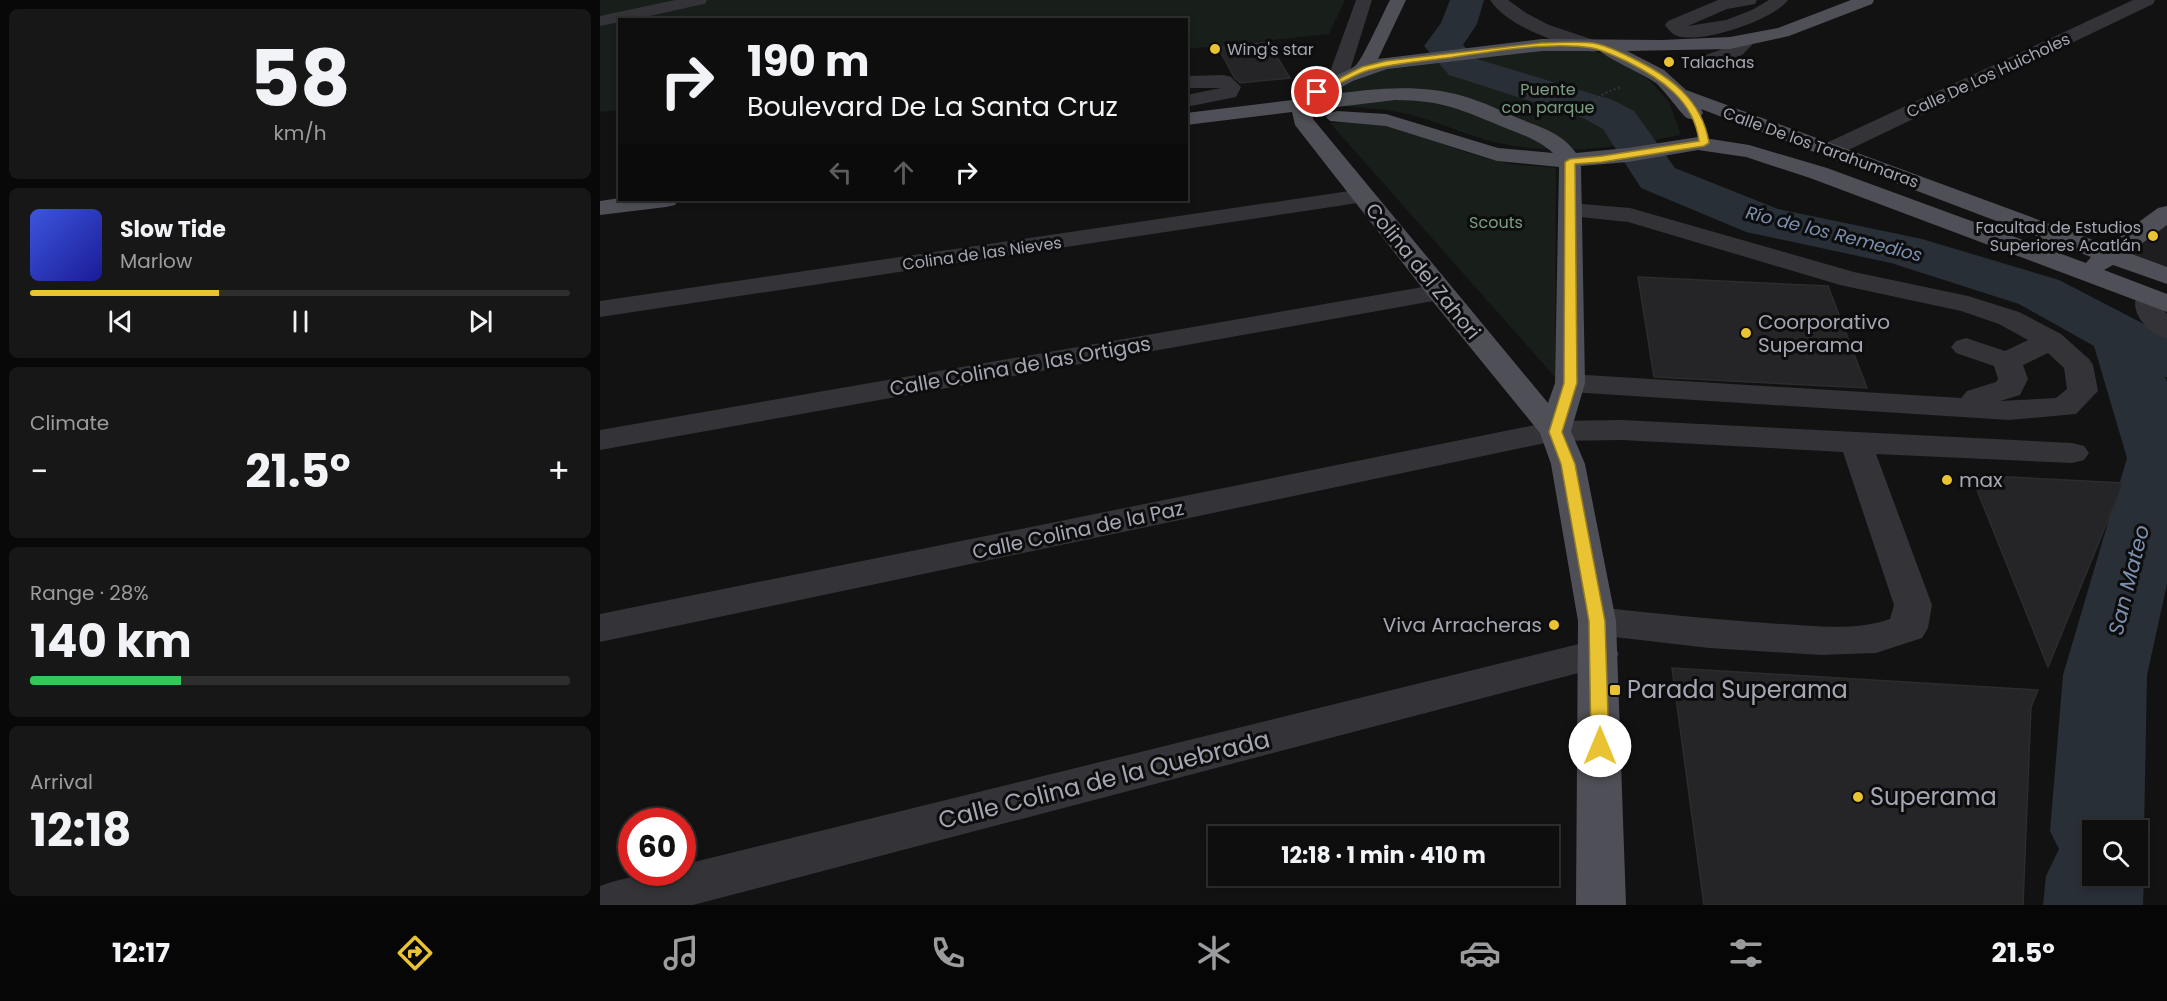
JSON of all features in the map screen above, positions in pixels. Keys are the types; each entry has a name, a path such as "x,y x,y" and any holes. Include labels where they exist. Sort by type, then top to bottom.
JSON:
{"main road":[{"path":"1364,69 1398,0"},
{"path":"1302,112 1337,81 1364,69 1418,58 1542,45 1696,46 1740,42 1783,33 1866,0"},
{"path":"1593,46 1651,70 1682,95"},
{"path":"1188,135 1403,94 1448,98 1499,117 1559,145 1567,153 1570,162 1570,383 1555,432"},
{"name":"Calle De los Tarahumaras","path":"1682,95 2112,254 2161,292"},
{"name":"Calle De los Tarahumaras","path":"1682,95 1702,128 1704,143 1755,154 1813,171 2088,272 2161,292"},
{"path":"1188,119 1302,112 1376,117 1419,127 1478,150 1519,158 1570,162 1704,143"},
{"name":"Colina del Zahori","path":"1302,112 1363,196 1555,432 1568,464 1598,638 1601,905"},
{"path":"600,192 618,189"},
{"path":"600,208 658,201"},
{"path":"2088,272 2167,213"}],"street":[{"path":"600,8 631,0"},
{"path":"600,21 699,0"},
{"path":"1337,81 1365,0"},
{"path":"1498,0 1510,11 1535,26 1593,46"},
{"path":"1749,0 1724,4 1674,25 1680,31 1701,32 1718,29 1770,8 1780,0"},
{"path":"2115,0 2147,5"},
{"name":"Calle De Los Huicholes","path":"1830,150 2147,5"},
{"path":"1696,65 1735,51 1743,45 1740,42"},
{"path":"1188,82 1224,81 1231,87 1229,93 1188,101"},
{"name":"Colina de las Nieves","path":"600,309 1363,196"},
{"path":"1570,210 1630,215 1849,279 1968,304 2009,318 2051,340 2078,365 2083,391 2066,407 1977,411 1570,383"},
{"name":"Calle Colina de las Ortigas","path":"600,440 1440,292"},
{"path":"2161,292 2150,313 2167,330"},
{"path":"1966,347 2007,361 2051,340"},
{"path":"1977,411 1974,402 1978,398 2009,388 2013,379 2007,361"},
{"name":"Calle Colina de la Paz","path":"600,628 1555,432 1622,430 2072,453"},
{"path":"1598,638 1709,634 1821,641 1876,639 1908,628 1913,606 1856,442"},
{"name":"Calle Colina de la Quebrada","path":"609,905 1598,638"}],"path":[{"path":"1575,116 1605,93"}],"shaded area":[{"name":"Facultad de Estudios Superiores Acatlán","path":"2167,218 2167,276 2112,254"}],"green space":[{"path":"600,0 1345,0 1329,34 1188,49 1188,18 618,18 618,110 600,112"},
{"name":"Puente con parque","path":"1544,48 1594,51 1630,64 1669,102 1681,135 1607,147 1536,149 1486,140 1403,113 1317,102 1334,89 1396,65"},
{"name":"Scouts","path":"1369,121 1501,162 1556,168 1555,377 1330,123"}],"building":[{"path":"1268,42 1290,78 1240,83 1234,77 1218,47"},
{"name":"Coorporativo Superama","path":"1638,277 1828,286 1867,388 1654,377"},
{"path":"1971,475 2123,483 2048,667"},
{"name":"Superama","path":"1672,668 2038,690 2031,707 2023,905 1704,905"}],"waterway":[{"name":"Río de los Remedios","path":"1467,0 1459,24 1443,46 1463,67 1598,109 1619,120 1658,178 1764,221 1903,250 2039,292 2121,337"},
{"name":"San Mateo","path":"2098,820 2105,675 2161,458 2121,337"},
{"name":"Río de los Remedios","path":"2121,337 2167,359"},
{"name":"San Mateo","path":"2093,905 2094,886"}],"place":[{"name":"Wing's star","path":"1215,49"},
{"name":"Talachas","path":"1669,62"},
{"name":"Facultad de Estudios Superiores Acatlán","path":"2153,236"},
{"name":"Coorporativo Superama","path":"1746,333"},
{"name":"max","path":"1947,480"},
{"name":"Viva Arracheras","path":"1554,625"},
{"name":"Parada Superama","path":"1615,690"},
{"name":"Superama","path":"1858,797"}],"route":[{"path":"1317,92 1364,69 1386,63 1542,45 1593,46 1619,54 1660,75 1682,95 1702,128 1704,143 1570,162 1570,383 1555,432 1568,464 1597,621 1600,746"}]}
